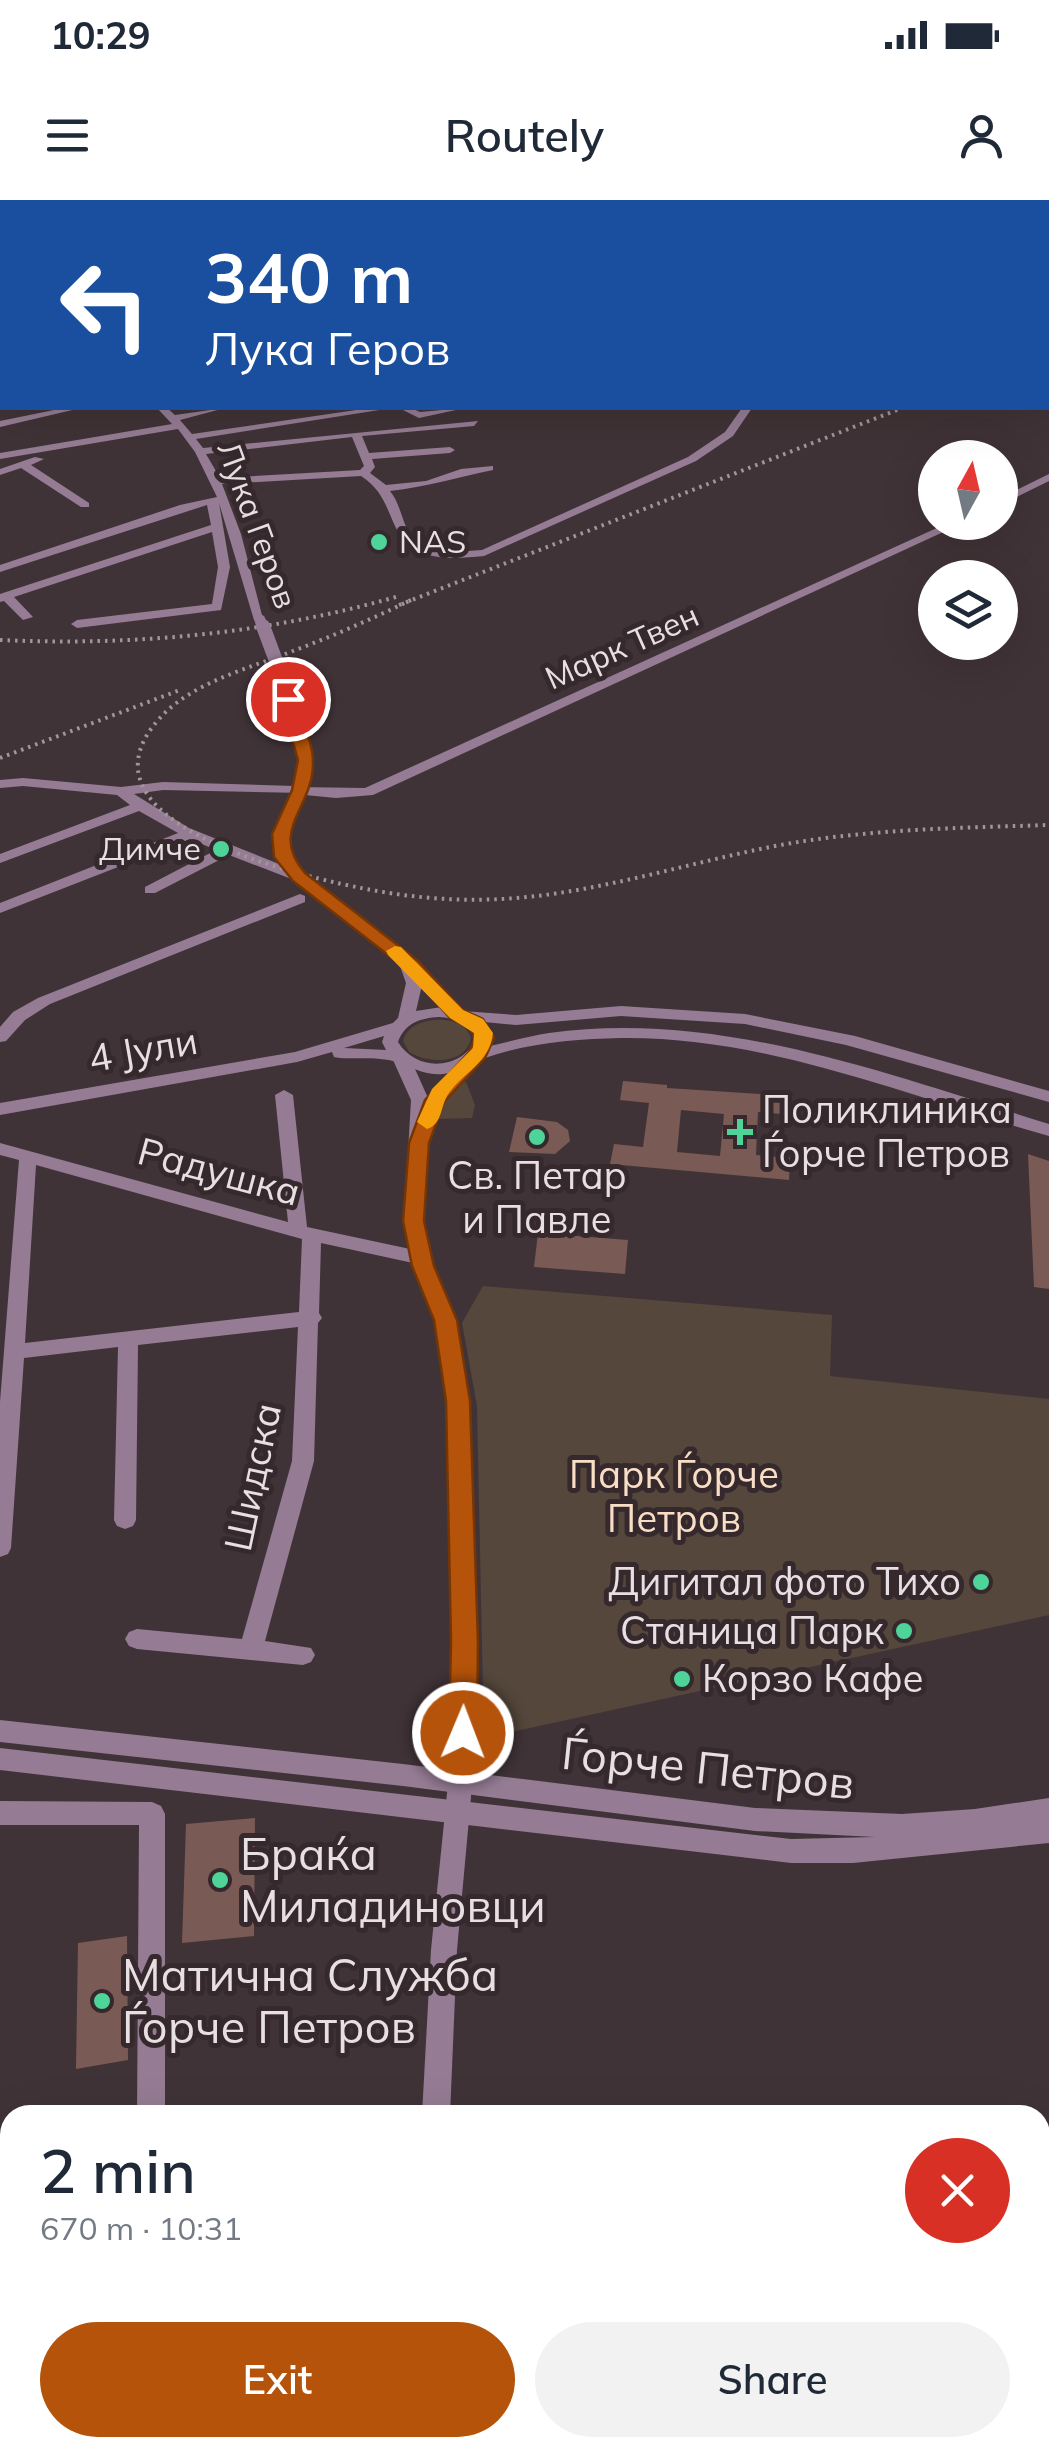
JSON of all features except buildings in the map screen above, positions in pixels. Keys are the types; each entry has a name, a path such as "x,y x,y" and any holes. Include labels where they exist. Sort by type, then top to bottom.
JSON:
{"street":[{"path":"0,424 66,410"},
{"name":"Лука Геров","path":"164,410 203,451 216,481 217,500 279,669 306,760 300,790 281,834 282,857 294,871"},
{"path":"0,456 83,442 214,410"},
{"path":"192,437 374,410"},
{"path":"408,410 419,415 448,410"},
{"path":"363,473 383,488 412,546 425,553 446,556 484,553 692,460 729,434 745,410"},
{"path":"203,451 474,422"},
{"path":"216,481 363,473 370,467 356,434"},
{"path":"0,472 83,442"},
{"path":"366,456 450,450"},
{"path":"23,465 85,505"},
{"path":"383,488 427,484 460,472 488,468"},
{"path":"1018,493 1049,477"},
{"path":"2,566 217,500 215,527 224,567 217,607 77,624"},
{"path":"3,597 215,527"},
{"name":"Марк Твен","path":"300,790 368,792 921,540"},
{"path":"3,597 27,617"},
{"path":"0,784 23,782 121,792 163,786 300,790"},
{"path":"121,792 190,834 294,871 399,954 460,1015 484,1033 484,1044 436,1096 419,1143"},
{"path":"0,859 139,806"},
{"path":"0,908 190,834"},
{"path":"150,890 228,850"},
{"path":"0,1037 9,1015 300,899"},
{"path":"399,954 413,978 401,1024 390,1042 420,1100 413,1221 420,1258 445,1320 458,1401 465,1642 461,1782 444,1950 436,2105"},
{"path":"439,993 494,1007 579,1006 722,1017 809,1030 1049,1098"},
{"name":"4 Јули","path":"297,1057 430,1012 516,1020 620,1011"},
{"name":"4 Јули","path":"0,1108 297,1057 354,1052 400,1058 438,1069 526,1040 566,1034 704,1041 832,1065 1049,1130"},
{"name":"Шидска","path":"251,1649 303,1461 312,1318 306,1232 284,1094"},
{"name":"Радушка","path":"0,1149 306,1232 420,1258"},
{"path":"0,1548 28,1156"},
{"path":"17,1351 312,1318"},
{"path":"125,1520 128,1338"},
{"path":"137,1639 303,1655"},
{"name":"Ѓорче Петров","path":"0,1731 461,1782 793,1826 895,1828 1049,1810"},
{"name":"Ѓорче Петров","path":"0,1760 791,1851 853,1851 1049,1832"},
{"path":"0,1813 152,1814 151,2105"}],"green space":[{"path":"434,1020 451,1021 465,1028 471,1038 462,1053 436,1060 409,1052 403,1041 411,1028"},
{"path":"466,1082 475,1105 472,1118 437,1119 442,1103 457,1083"},
{"name":"Парк Ѓорче Петров","path":"483,1286 832,1315 830,1376 1049,1399 1049,1615 484,1738 477,1406 462,1323"}],"railway":[{"path":"407,602 897,410"},
{"path":"0,640 100,641 200,635 298,620 396,597"},
{"path":"399,605 407,602"},
{"path":"407,602 222,678 172,706 159,719 138,758 146,791 174,820 216,844 267,864 363,888 449,899 502,899 570,891 770,847 839,836 1049,825"},
{"path":"0,758 180,690"}],"slow traffic":[{"path":"395,951 457,1014 477,1024 485,1038 478,1054 438,1093 427,1122"}],"place":[{"name":"NAS","path":"379,542"},
{"name":"Димче","path":"221,849"},
{"name":"Поликлиника Ѓорче Петров","path":"740,1132"},
{"name":"Св. Петар и Павле","path":"537,1137"},
{"name":"Дигитал фото Тихо","path":"981,1582"},
{"name":"Станица Парк","path":"904,1631"},
{"name":"Корзо Кафе","path":"682,1679"},
{"name":"Браќа Миладиновци","path":"220,1880"},
{"name":"Матична Служба Ѓорче Петров","path":"102,2001"}],"route":[{"path":"288,699 306,760 300,790 281,834 282,857 299,877 412,965 457,1014 477,1024 485,1038 478,1054 434,1100 419,1143 413,1221 423,1266 445,1320 458,1401 465,1642 463,1733"}]}
